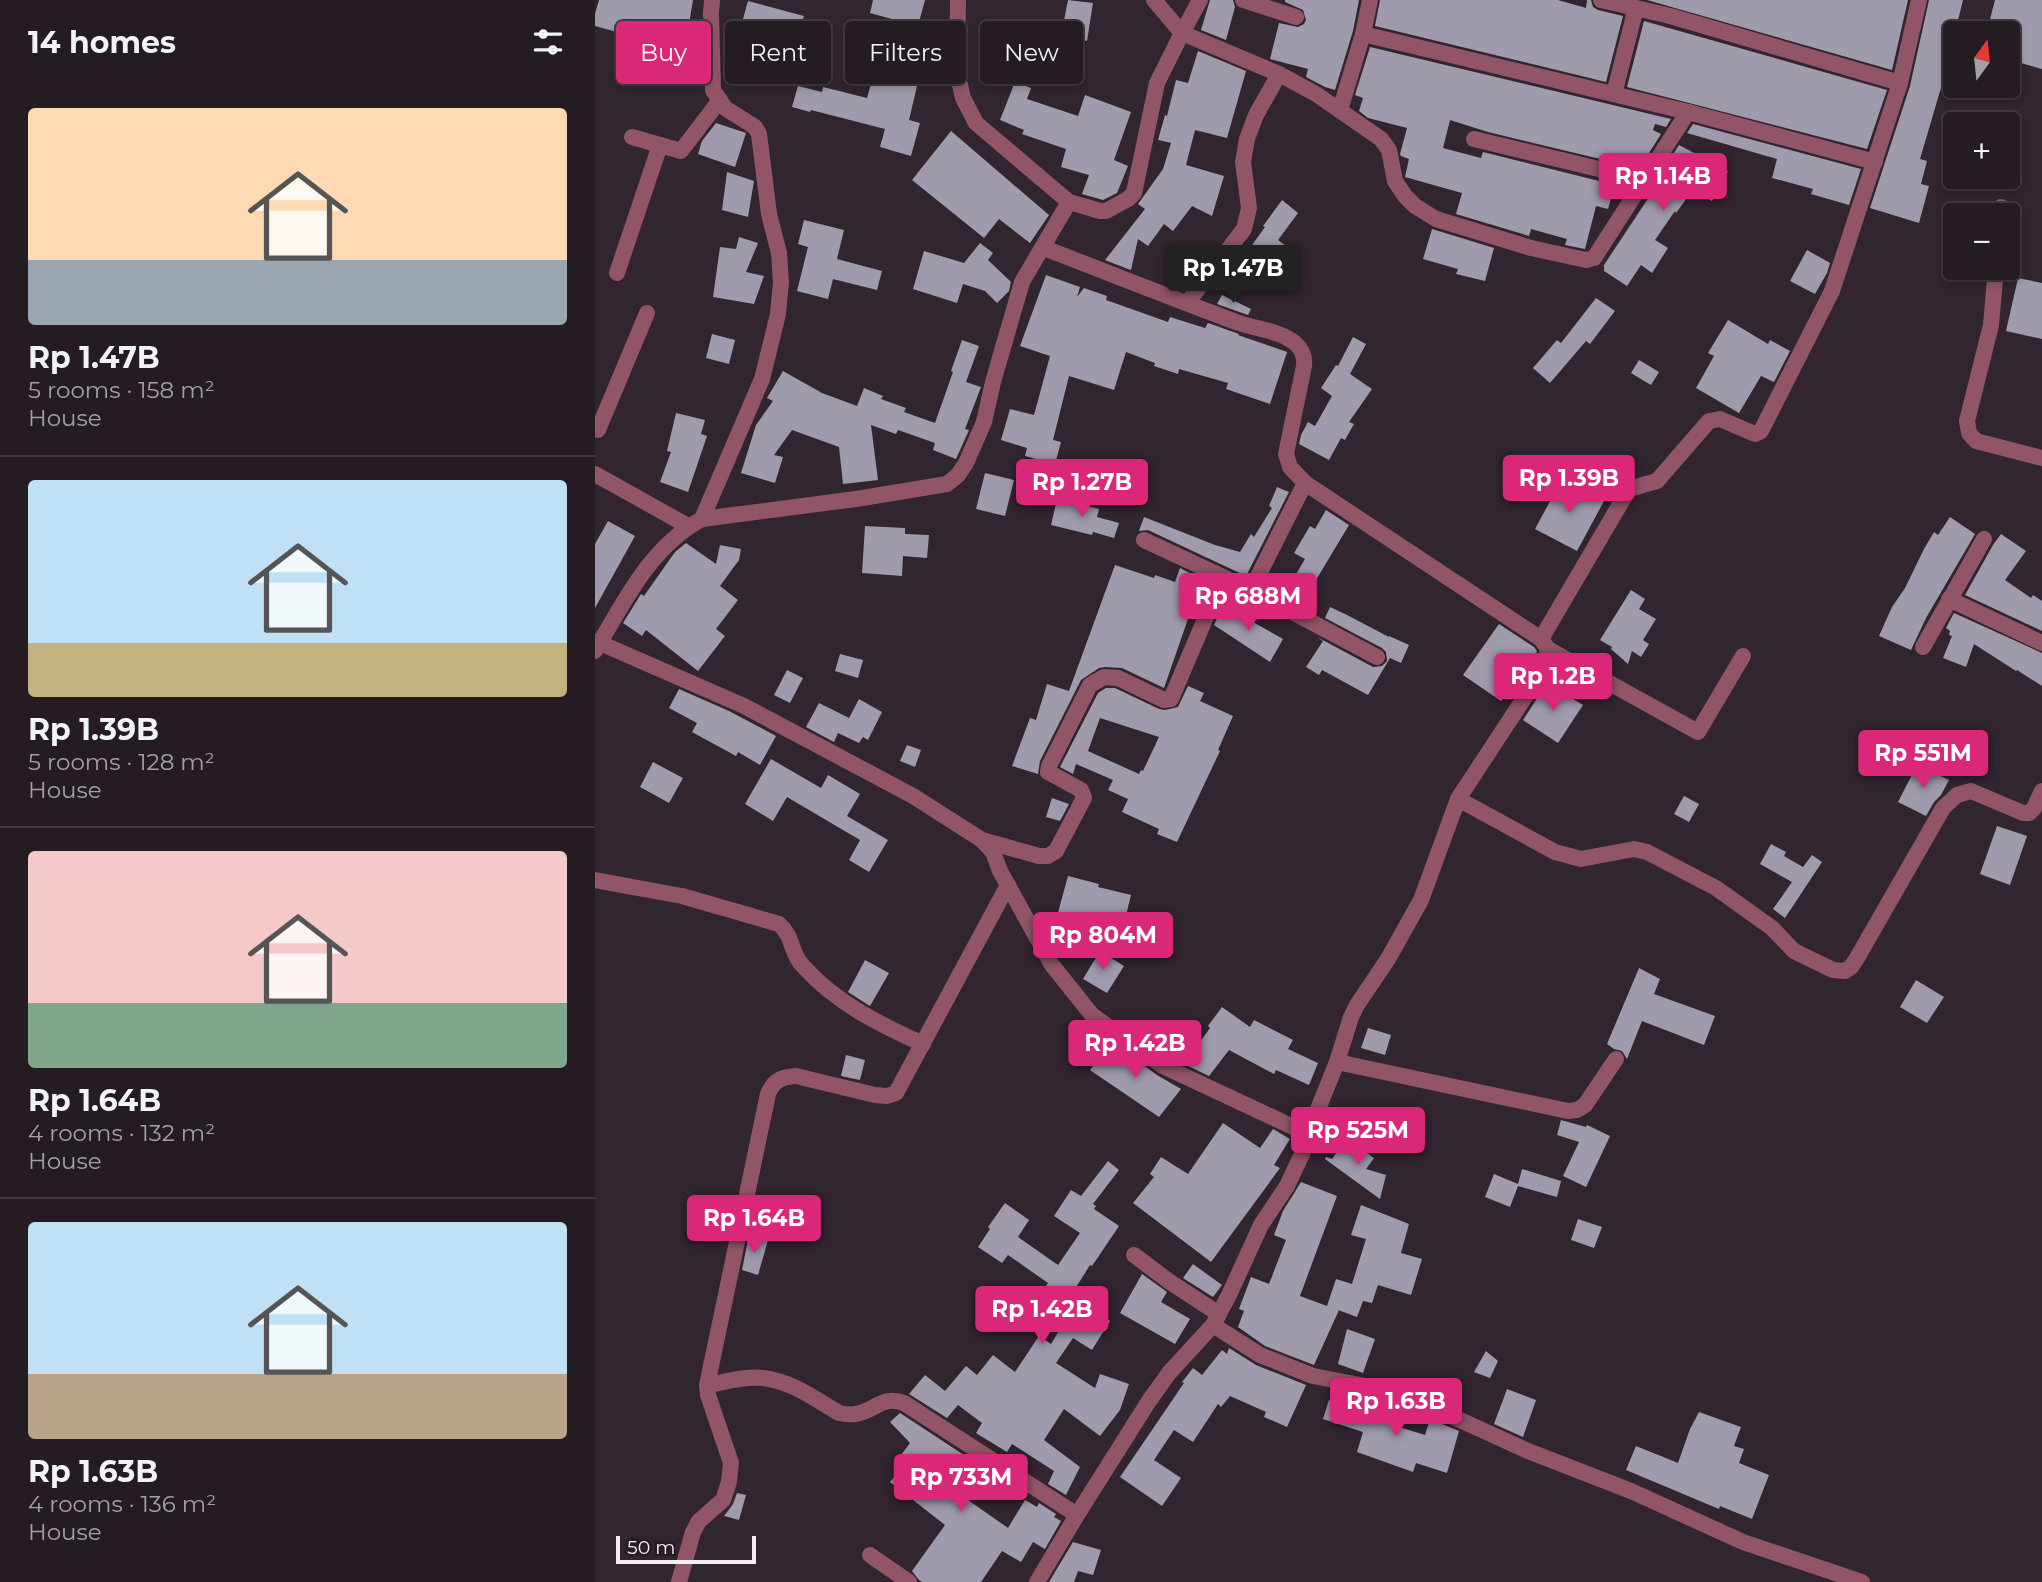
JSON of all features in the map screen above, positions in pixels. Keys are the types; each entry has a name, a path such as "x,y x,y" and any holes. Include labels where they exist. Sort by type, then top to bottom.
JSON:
{"street":[{"path":"712,0 713,90 725,108 755,127 759,134 769,214 779,253 781,282 778,314 762,379 695,522 653,558 597,647 756,712 913,796 988,846 1048,856 1056,851 1084,798 1081,790 1048,772 1090,685 1104,677 1118,678 1164,700 1171,699 1223,577"},
{"path":"958,0 957,72 963,98 976,123 1069,202 1100,211 1106,211 1128,199 1133,193 1157,83 1200,0"},
{"path":"1154,0 1182,33 1279,74 1316,94 1381,139 1389,150 1395,181 1405,196 1436,219 1531,248 1579,259 1594,258 1688,112"},
{"path":"1243,0 1296,17"},
{"path":"1340,110 1363,34 1370,0"},
{"path":"1601,0 1900,83"},
{"path":"1037,1582 1149,1401 1169,1373 1216,1320 1261,1225 1287,1186 1303,1153 1357,1005 1388,960 1422,900 1458,799 1544,668 1545,644 1629,489 1657,481 1709,421 1720,419 1755,434 1761,431 1832,291 1900,83 1919,0"},
{"path":"1614,94 1636,8"},
{"path":"1363,34 1688,112 1875,162"},
{"path":"1187,303 1244,229 1249,208 1243,162 1247,139 1279,74"},
{"path":"632,137 681,151 720,100"},
{"path":"1474,139 1615,173 1641,185"},
{"path":"617,273 660,145"},
{"path":"595,474 695,522 947,484 966,463 984,422 1022,282 1069,202"},
{"path":"1044,248 1243,324 1285,337 1300,349 1305,358 1286,454 1290,467 1305,483 1545,644 1698,732 1744,656"},
{"path":"1995,280 1991,325 1967,421 1969,433 1976,442 2042,458"},
{"path":"596,432 647,313"},
{"path":"1251,590 1305,483"},
{"path":"1923,647 1984,539"},
{"path":"1144,540 1251,590 1377,657"},
{"path":"1949,600 2042,643"},
{"path":"1458,799 1569,857 1581,859 1634,849 1647,852 1716,888 1772,928 1794,951 1833,970 1845,971 1857,958 1943,808 1957,795 1971,791 2023,813 2029,813 2042,791"},
{"path":"988,846 1052,965 1092,1015 1163,1066 1308,1134"},
{"path":"679,1582 693,1532 699,1521 723,1500 729,1482 731,1463 707,1385 768,1094 773,1082 783,1077 796,1076 875,1095 887,1096 895,1093 923,1044 1004,878"},
{"path":"595,880 682,896 779,924 786,931 795,956 802,966 847,1005 923,1044"},
{"path":"1337,1062 1568,1111 1585,1105 1616,1059"},
{"path":"1134,1255 1260,1355 1313,1376 1376,1388 1438,1410 1528,1451 1631,1491 1743,1542 1862,1582"},
{"path":"707,1385 747,1378 775,1380 848,1415 857,1414 887,1400 904,1403 1077,1515"},
{"path":"870,1555 909,1582"}],"building":[{"path":"599,0 693,0 690,21 616,21 616,32 595,26"},
{"path":"873,0 925,0 919,21 891,21 870,13"},
{"path":"1068,0 1093,3 1087,41 1083,40 1083,21 1064,21"},
{"path":"1210,0 1233,0 1235,7 1226,40 1201,30"},
{"path":"1285,0 1359,0 1353,31 1335,90 1306,77 1308,69 1270,59 1279,23 1298,27 1306,20 1303,10"},
{"path":"1380,0 1558,0 1586,8 1587,0 1591,0 1593,7 1598,10 1623,16 1606,82 1375,26"},
{"path":"1647,0 1908,0 1892,70"},
{"path":"1929,0 1963,0 1958,21 1943,21 1943,81 1920,159 1927,161 1921,184 1929,186 1919,223 1870,208 1910,86"},
{"path":"1995,0 2042,0 2042,69 2020,63 2020,21 1990,21"},
{"path":"748,1 804,16 803,21 742,21"},
{"path":"1644,21 1887,90 1867,149 1627,87"},
{"path":"1370,47 1671,119 1666,127 1655,124 1653,130 1661,134 1637,172 1617,163 1488,132 1450,120 1443,148 1481,158 1483,152 1615,185 1608,209 1596,206 1585,249 1565,245 1567,239 1531,229 1529,236 1456,214 1462,193 1405,177 1409,159 1400,154 1407,128 1368,118 1359,111 1363,98 1355,95"},
{"path":"1198,51 1246,71 1227,138 1195,130 1186,165 1224,176 1212,216 1192,206 1173,231 1164,224 1148,246 1138,239 1131,270 1105,260 1145,209 1138,204 1163,169 1171,143 1158,140 1165,115 1167,116 1176,80 1188,83"},
{"path":"871,84 918,84 909,120 920,123 911,156 880,147 885,129 792,107 798,86 822,92 823,87 867,98"},
{"path":"1014,84 1031,88 1027,99 1078,116 1085,95 1131,112 1114,160 1128,166 1117,193 1103,200 1082,194 1089,175 1061,167 1066,149 1022,134 1024,130 1000,120"},
{"path":"716,123 746,133 735,167 698,154 702,141"},
{"path":"1693,124 1861,169 1849,205 1811,194 1813,189 1772,178 1777,159 1687,133"},
{"path":"951,131 1049,215 1030,243 999,219 984,238 912,180"},
{"path":"1679,145 1728,171 1712,201 1692,191 1655,240 1668,248 1652,273 1641,265 1627,286 1604,271 1604,265 1661,179 1658,178"},
{"path":"727,172 754,181 748,217 722,210"},
{"path":"1282,200 1298,213 1278,240 1294,252 1281,270 1250,248"},
{"path":"804,220 844,230 837,259 882,271 877,290 833,279 828,299 797,291 808,247 798,244"},
{"path":"1432,229 1494,248 1485,281 1456,274 1458,269 1423,259"},
{"path":"739,237 758,243 746,272 764,276 754,304 713,297 720,247 736,249"},
{"path":"980,243 993,253 988,260 1011,282 1009,291 997,303 985,291 963,284 957,303 913,289 924,251 964,263"},
{"path":"1807,250 1830,263 1815,294 1790,281"},
{"path":"1046,275 1080,287 1077,297 1084,288 1107,296 1106,300 1168,322 1170,317 1205,328 1208,323 1287,352 1270,404 1226,389 1228,383 1179,369 1178,374 1126,352 1114,390 1069,376 1053,440 1061,442 1055,464 1025,456 1027,448 1001,440 1010,409 1034,415 1050,356 1020,346"},
{"path":"2018,280 2042,283 2042,339 2006,331"},
{"path":"1222,295 1251,309 1248,315 1217,304"},
{"path":"1596,298 1615,311 1590,344 1586,341 1550,383 1533,368 1557,340 1561,343"},
{"path":"1728,320 1768,344 1770,340 1790,351 1774,382 1761,376 1739,413 1696,388 1714,356 1708,353"},
{"path":"712,334 735,340 729,364 706,358"},
{"path":"1353,337 1366,344 1350,374 1372,389 1349,422 1354,424 1345,440 1341,438 1329,460 1299,444 1308,422 1315,426 1332,396 1321,388 1336,365 1338,366"},
{"path":"962,340 979,346 966,382 981,387 965,429 969,430 956,459 933,450 935,443 898,430 896,434 871,425 878,480 843,484 839,447 792,430 774,455 783,457 775,483 741,473 756,425 773,401 767,398 783,371 822,393 857,406 864,388 883,396 881,399 906,408 904,412 935,423"},
{"path":"1639,360 1659,372 1651,385 1631,373"},
{"path":"676,413 705,420 701,434 707,436 688,492 660,482 671,452 667,451"},
{"path":"985,473 1014,480 1005,516 976,509"},
{"path":"1562,479 1604,501 1577,551 1535,529"},
{"path":"1277,487 1289,492 1246,576 1148,530 1139,531 1144,517 1240,552 1251,534 1254,537 1272,508 1269,506"},
{"path":"1057,499 1099,509 1097,517 1119,523 1114,538 1051,525"},
{"path":"1326,510 1349,525 1301,605 1284,595 1305,559 1294,553 1310,526 1315,529"},
{"path":"1950,517 1975,534 1926,618 1911,650 1879,636 1934,532 1938,535"},
{"path":"608,521 635,536 595,608 595,544"},
{"path":"865,526 905,528 905,534 929,535 927,558 903,556 902,576 862,573"},
{"path":"2001,534 2026,551 2005,580 2031,598 2033,595 2042,601 2042,631 1965,595"},
{"path":"686,543 716,564 720,545 741,549 739,560 720,586 738,600 716,629 725,636 698,671 646,630 642,636 623,623 641,594 644,596 675,552"},
{"path":"1115,565 1175,582 1180,568 1195,576 1190,588 1204,594 1196,614 1189,616 1164,688 1122,668 1099,668 1081,680 1040,761 1038,774 1012,766 1030,718 1036,720 1047,684 1069,691"},
{"path":"1631,590 1645,599 1639,609 1656,619 1643,640 1649,644 1641,657 1632,651 1628,664 1612,647 1600,640"},
{"path":"1223,605 1283,639 1270,662 1214,625"},
{"path":"1330,607 1409,645 1401,663 1390,658 1368,695 1322,670 1319,675 1306,667 1323,641 1317,637 1373,667 1382,666 1387,661 1386,652 1382,648 1325,618"},
{"path":"1954,613 2042,653 2042,686 1974,644 1966,667 1943,658 1952,636 1946,628"},
{"path":"1499,624 1537,651 1532,667 1527,664 1501,701 1463,675"},
{"path":"840,654 863,660 858,678 835,671"},
{"path":"787,670 803,678 790,703 774,695"},
{"path":"1547,683 1583,705 1558,743 1523,720"},
{"path":"1188,686 1204,693 1200,701 1233,716 1218,750 1220,751 1177,842 1157,834 1159,829 1122,812 1128,799 1108,790 1113,780 1076,764 1073,774 1060,767 1098,693 1106,688 1115,688 1159,709 1178,707","holes":["1100,718 1159,737 1139,774 1088,751"]},
{"path":"679,689 776,736 760,765 738,752 736,756 692,732 697,723 669,708"},
{"path":"859,699 882,712 868,740 863,737 859,743 838,733 834,742 806,727 819,703 849,718"},
{"path":"907,745 921,750 915,767 900,761"},
{"path":"771,759 821,788 828,775 860,794 847,816 888,840 869,872 849,860 860,840 787,797 773,821 745,804"},
{"path":"653,762 683,778 669,803 640,787"},
{"path":"1917,765 1949,780 1926,816 1898,802"},
{"path":"1684,796 1699,804 1689,822 1674,814"},
{"path":"1052,798 1069,804 1060,821 1046,817"},
{"path":"1997,826 2027,836 2010,885 1980,874"},
{"path":"1771,844 1786,852 1784,856 1803,867 1812,855 1822,862 1785,918 1773,909 1792,882 1760,864"},
{"path":"1068,876 1131,895 1121,936 1056,920"},
{"path":"1100,951 1124,966 1107,993 1083,979"},
{"path":"865,960 889,973 870,1006 848,992"},
{"path":"1639,968 1660,979 1654,994 1715,1016 1704,1045 1642,1021 1627,1059 1622,1051 1607,1044"},
{"path":"1916,980 1944,997 1927,1023 1900,1007"},
{"path":"1222,1007 1250,1027 1254,1020 1293,1040 1288,1049 1318,1063 1309,1085 1276,1070 1274,1074 1229,1050 1209,1076 1184,1064"},
{"path":"1368,1028 1391,1035 1385,1055 1361,1048"},
{"path":"1111,1042 1181,1089 1159,1117 1090,1070"},
{"path":"846,1055 865,1060 860,1080 841,1076"},
{"path":"1561,1120 1586,1127 1587,1125 1610,1136 1586,1187 1563,1176 1579,1142 1557,1135"},
{"path":"1223,1123 1260,1148 1273,1129 1290,1139 1274,1165 1280,1168 1211,1262 1133,1203 1154,1177 1150,1174 1161,1157 1188,1174"},
{"path":"1347,1138 1374,1158 1366,1169 1386,1175 1380,1199 1325,1159 1332,1159"},
{"path":"1108,1161 1119,1170 1093,1204 1096,1206 1094,1209 1119,1226 1070,1297 1110,1321 1092,1350 1073,1338 1056,1363 1095,1388 1100,1374 1129,1384 1120,1410 1100,1436 1064,1409 1044,1440 1080,1467 1066,1495 1048,1484 1054,1471 1012,1444 1007,1452 976,1433 982,1423 958,1405 947,1418 909,1394 925,1375 945,1391 966,1366 977,1375 993,1355 1015,1372 1039,1336 1051,1344 1070,1313 1040,1295 1048,1283 1008,1255 1002,1263 978,1247 1005,1203 1029,1220 1018,1237 1058,1265 1080,1233 1054,1216 1071,1190 1081,1196"},
{"path":"1522,1169 1561,1181 1557,1197 1518,1186 1510,1207 1485,1197 1494,1174 1518,1184"},
{"path":"1301,1182 1337,1196 1300,1296 1327,1306 1336,1279 1352,1284 1366,1239 1351,1235 1361,1205 1409,1224 1401,1253 1422,1259 1411,1295 1378,1285 1372,1303 1363,1301 1357,1317 1339,1310 1314,1365 1265,1346 1238,1327 1244,1311 1239,1309 1251,1277 1269,1284 1286,1240 1274,1235 1283,1211"},
{"path":"1578,1219 1602,1227 1594,1248 1571,1240"},
{"path":"749,1235 768,1240 758,1275 742,1270"},
{"path":"1193,1264 1222,1285 1213,1297 1183,1278"},
{"path":"1142,1274 1167,1292 1161,1302 1190,1319 1175,1344 1120,1313"},
{"path":"1347,1329 1375,1339 1363,1373 1338,1364"},
{"path":"1229,1348 1256,1365 1306,1385 1287,1427 1264,1417 1266,1412 1230,1396 1221,1407 1218,1404 1193,1442 1174,1430 1154,1460 1181,1478 1162,1506 1120,1477 1193,1368 1202,1375 1222,1350 1227,1354"},
{"path":"1486,1351 1498,1361 1490,1378 1474,1372"},
{"path":"1507,1389 1536,1400 1523,1437 1494,1424"},
{"path":"1329,1400 1398,1418 1396,1426 1425,1435 1430,1419 1459,1431 1447,1473 1416,1463 1413,1472 1357,1452 1363,1432 1323,1419"},
{"path":"1699,1412 1741,1427 1734,1446 1744,1449 1739,1463 1769,1475 1752,1519 1720,1506 1719,1509 1626,1470 1636,1446 1678,1463"},
{"path":"900,1413 967,1457 948,1486 1008,1528 1025,1500 1037,1507 1039,1503 1056,1514 1054,1517 1061,1521 1045,1549 1033,1542 1021,1562 1002,1551 981,1582 919,1580 912,1571 945,1525 890,1482 908,1460 901,1455 910,1443 890,1422"},
{"path":"737,1493 746,1495 739,1520 724,1516"},
{"path":"1073,1542 1101,1550 1093,1575 1078,1571 1074,1582 1049,1582"}]}
